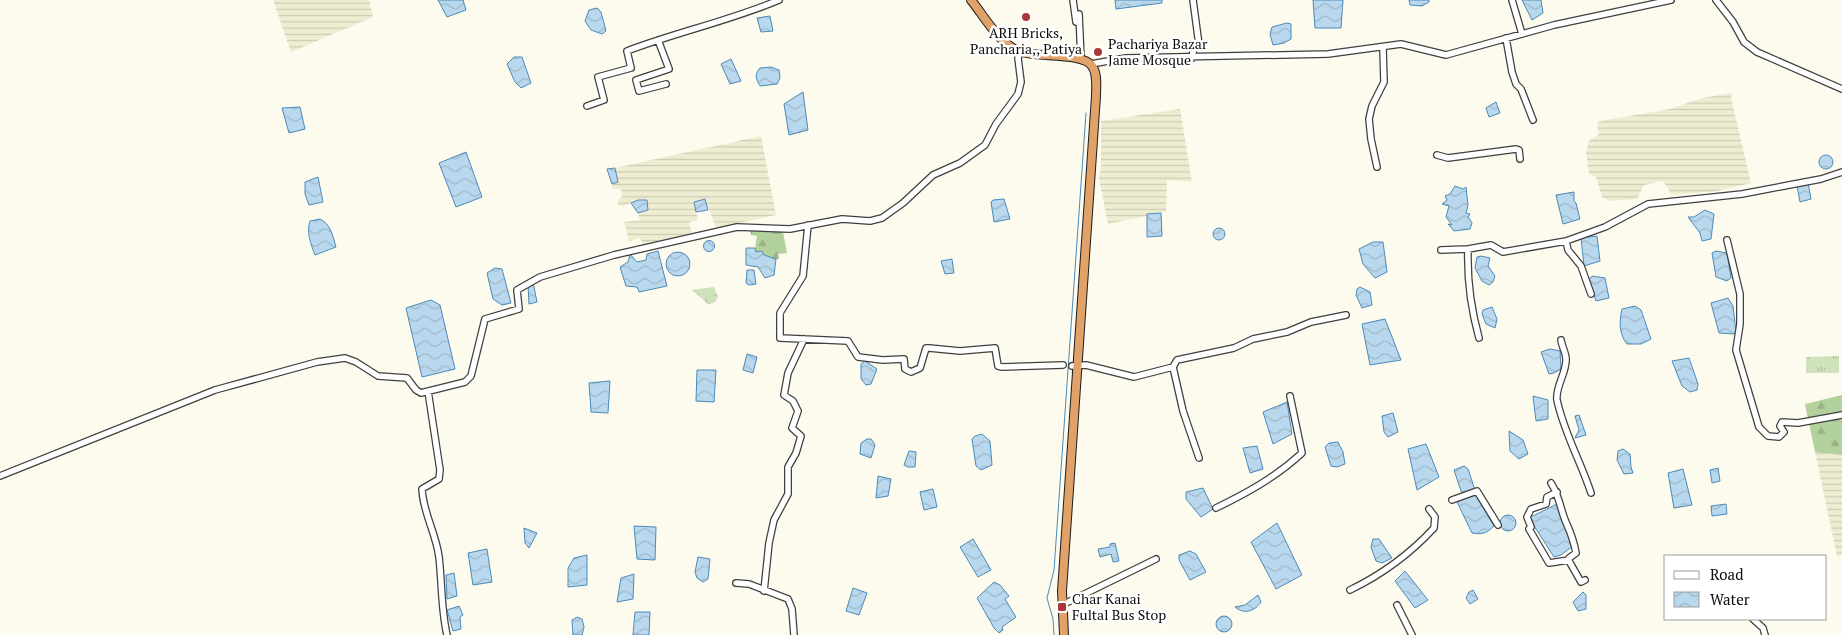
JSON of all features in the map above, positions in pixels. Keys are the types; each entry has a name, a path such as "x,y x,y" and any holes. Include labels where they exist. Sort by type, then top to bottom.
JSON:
{"highway":[{"path":"971,0 1006,43 1020,52 1081,59 1091,64 1095,74 1096,96 1075,365 1062,605 1064,635"}],"street":[{"path":"587,106 604,100 598,77 631,68 627,51 738,17 779,0"},
{"path":"1073,0 1079,32"},
{"path":"1192,58 1194,47 1199,45 1193,0"},
{"path":"1512,0 1522,34"},
{"path":"1091,64 1126,58 1328,54 1383,48 1401,44 1446,55 1522,34 1671,0"},
{"path":"1716,0 1733,22 1744,42 1757,52 1842,89"},
{"path":"1079,14 1081,59"},
{"path":"1506,38 1512,72 1516,84 1521,88 1533,120"},
{"path":"658,40 669,69 636,80 639,91 666,84"},
{"path":"1377,167 1370,139 1369,120 1372,106 1384,82 1383,48"},
{"path":"0,476 215,390 317,362 349,359 378,376 407,378 418,392 428,392 469,379 485,319 519,310 517,290 531,280 614,255 737,227 784,230 842,219 870,221 882,218 903,203 933,175 960,163 986,146 996,124 1018,94 1021,82 1018,58 1020,52"},
{"path":"1437,155 1448,158 1516,149 1520,150 1520,159"},
{"path":"1441,250 1468,249 1491,245 1503,252 1566,242 1605,227 1648,204 1742,194 1842,172"},
{"path":"808,225 803,276 780,313 780,338 848,341 858,357 883,360 904,359 905,369 911,372 920,368 925,351 929,348 960,351 995,348 998,366 1002,367 1063,365"},
{"path":"1727,240 1740,294 1740,324 1736,350 1759,427 1768,436 1779,437 1784,432 1780,426 1782,422 1798,423 1842,415"},
{"path":"1566,242 1568,250 1581,266 1591,294"},
{"path":"1468,249 1467,270 1472,310 1479,338"},
{"path":"1199,458 1183,411 1173,367 1177,360 1234,348 1253,339 1287,332 1317,321 1346,315"},
{"path":"764,591 774,520 788,494 788,467 796,453 800,436 792,428 798,410 793,401 784,396 788,373 804,339"},
{"path":"1562,340 1566,359 1557,397 1572,449 1582,466 1585,480 1591,493"},
{"path":"1075,365 1134,377 1173,367"},
{"path":"428,392 440,470 439,478 422,489 422,503 439,556 441,604 447,635"},
{"path":"1216,508 1252,490 1287,467 1302,453 1290,396"},
{"path":"1551,483 1557,492 1576,553 1569,560 1549,563 1529,530 1531,527 1527,517 1531,510 1546,504 1546,497 1557,492"},
{"path":"1452,500 1477,491 1498,525"},
{"path":"1350,590 1397,564 1415,549 1434,528 1434,517 1429,509"},
{"path":"1062,605 1156,559"},
{"path":"1569,560 1581,582 1585,580"},
{"path":"736,583 749,584 788,599 792,609 794,635"},
{"path":"1398,605 1412,635"},
{"path":"1754,620 1763,628 1765,635"}],"shaded area":[{"path":"273,0 369,0 373,17 291,52"},
{"path":"1732,93 1731,98 1751,183 1717,191 1672,195 1663,181 1644,185 1637,199 1610,201 1602,197 1596,177 1589,174 1586,152 1589,141 1599,134 1597,124 1600,121 1670,109 1702,98"},
{"path":"1180,109 1192,182 1167,180 1166,212 1108,224 1099,178 1101,167 1101,121"},
{"path":"761,136 776,215 716,228 705,199 694,202 698,220 689,222 692,233 643,244 640,238 629,241 624,222 640,220 638,213 648,210 638,200 624,206 618,205 618,200 622,197 621,189 612,189 612,184 618,182 615,168"},
{"path":"1815,452 1842,455 1842,555 1837,556"}],"green space":[{"path":"750,228 783,232 787,253 778,254 779,259 776,259 756,252 757,236 751,235"},
{"path":"714,287 718,297 714,303 708,304 692,290"},
{"path":"1839,356 1839,373 1806,373 1806,357"},
{"path":"1842,395 1842,455 1815,452 1805,404"}],"water":[{"path":"438,0 463,0 466,10 447,17"},
{"path":"1115,0 1162,0 1162,3 1116,9"},
{"path":"1313,0 1343,0 1341,28 1315,28"},
{"path":"1409,0 1429,0 1429,2 1422,6 1410,5"},
{"path":"1522,0 1541,0 1543,13 1532,20"},
{"path":"597,8 601,12 606,31 602,34 591,30 585,21 589,10"},
{"path":"770,16 773,31 761,32 757,18"},
{"path":"1287,23 1291,24 1291,39 1284,43 1273,45 1270,34 1272,27"},
{"path":"514,57 522,57 531,83 521,88 515,82 507,64"},
{"path":"731,59 741,81 730,84 721,64"},
{"path":"771,67 779,70 780,78 777,84 760,86 756,77 758,70"},
{"path":"803,92 808,130 789,135 784,104"},
{"path":"1496,102 1500,113 1489,117 1486,108"},
{"path":"300,107 305,129 289,133 282,108"},
{"path":"466,152 482,197 456,207 439,163"},
{"path":"1823,155 1829,155 1833,162 1829,169 1823,169 1819,165 1819,159"},
{"path":"615,168 618,182 612,184 607,169"},
{"path":"318,177 323,202 309,205 305,194 305,182"},
{"path":"1808,183 1811,199 1800,202 1797,186"},
{"path":"1455,186 1463,189 1466,187 1468,205 1466,213 1470,214 1468,217 1472,223 1470,229 1454,231 1448,224 1452,225 1446,217 1449,206 1442,204 1447,200 1445,196 1450,194"},
{"path":"1574,192 1574,201 1580,219 1563,224 1556,195"},
{"path":"705,199 708,210 696,212 694,202"},
{"path":"1004,199 1010,219 994,222 991,202"},
{"path":"638,200 647,200 648,210 638,213 631,203"},
{"path":"1705,210 1714,214 1711,239 1702,241 1700,233 1688,217 1694,217"},
{"path":"1161,213 1162,236 1147,237 1147,214"},
{"path":"320,219 329,227 336,247 315,255 310,238 309,225 310,221"},
{"path":"1219,228 1225,234 1219,240 1213,234"},
{"path":"1597,236 1600,261 1584,266 1581,238"},
{"path":"709,240 715,246 709,252 703,246"},
{"path":"1373,242 1383,242 1387,272 1375,278 1363,264 1359,249"},
{"path":"746,248 755,248 756,252 762,251 764,255 776,259 774,275 765,278 758,267 746,265"},
{"path":"658,251 667,286 639,292 637,287 626,286 620,267 628,262 630,254 637,262 646,260 647,254"},
{"path":"1716,251 1727,253 1731,278 1727,281 1716,277 1712,253"},
{"path":"678,252 687,255 690,264 687,273 678,276 669,273 666,264 669,255"},
{"path":"1477,257 1490,258 1488,266 1495,276 1493,282 1489,285 1482,281 1475,268"},
{"path":"952,259 954,273 945,274 941,261"},
{"path":"495,268 502,269 511,303 502,305 493,299 487,273"},
{"path":"747,270 754,270 756,284 749,285 746,283"},
{"path":"1592,276 1605,278 1609,298 1596,301 1589,280"},
{"path":"533,282 537,302 529,304 528,285"},
{"path":"1360,287 1370,292 1372,305 1362,308 1356,295 1357,289"},
{"path":"1728,298 1733,306 1736,332 1734,334 1719,333 1711,303"},
{"path":"431,300 440,305 455,369 422,377 406,308"},
{"path":"1635,306 1641,310 1651,339 1641,344 1627,344 1620,328 1622,309"},
{"path":"1492,307 1497,319 1495,328 1486,324 1482,314 1483,310"},
{"path":"1385,319 1401,360 1370,365 1362,324"},
{"path":"1550,349 1560,351 1561,369 1549,374 1541,352"},
{"path":"747,354 757,357 753,373 743,370"},
{"path":"1689,358 1698,384 1697,390 1690,392 1682,386 1672,361"},
{"path":"865,361 877,369 871,384 866,385 861,379 861,364"},
{"path":"697,370 716,370 714,402 696,401"},
{"path":"610,381 608,413 591,412 589,383"},
{"path":"1533,396 1548,400 1548,419 1536,421"},
{"path":"1287,402 1292,434 1273,444 1263,412"},
{"path":"1393,413 1398,432 1388,437 1384,432 1382,416"},
{"path":"1579,415 1586,435 1575,438 1579,430 1575,416"},
{"path":"1509,431 1523,440 1528,454 1519,459 1510,451"},
{"path":"982,434 990,441 992,465 981,470 976,466 972,439"},
{"path":"871,439 875,445 871,458 860,454 861,443"},
{"path":"1338,442 1343,452 1345,464 1337,467 1331,466 1325,447 1329,443"},
{"path":"1426,444 1439,477 1417,490 1408,449"},
{"path":"1257,446 1263,469 1250,473 1243,448"},
{"path":"1623,449 1630,454 1633,473 1624,474 1617,460 1618,451"},
{"path":"909,451 916,452 915,467 904,465"},
{"path":"1464,466 1468,469 1475,490 1462,494 1454,470"},
{"path":"1718,468 1720,481 1712,483 1710,470"},
{"path":"1683,469 1692,505 1674,508 1668,473"},
{"path":"878,476 891,479 888,496 876,498"},
{"path":"1203,488 1213,509 1201,517 1186,499 1186,492"},
{"path":"933,489 937,507 924,510 920,492"},
{"path":"1475,494 1494,526 1482,534 1472,533 1457,502"},
{"path":"1557,504 1573,546 1561,555 1554,557 1529,518"},
{"path":"1726,504 1727,514 1712,516 1711,506"},
{"path":"1508,515 1514,517 1516,523 1514,529 1508,531 1502,529 1500,523 1502,517"},
{"path":"1277,523 1302,575 1276,589 1251,542"},
{"path":"634,526 656,527 655,560 637,559"},
{"path":"524,528 537,533 529,548 525,543"},
{"path":"973,539 991,570 978,577 960,547"},
{"path":"1373,539 1379,539 1392,558 1382,563 1376,561 1371,547"},
{"path":"1115,543 1119,561 1113,562 1111,554 1100,557 1098,549 1110,547 1110,544"},
{"path":"487,549 492,582 473,585 468,553"},
{"path":"1190,551 1196,554 1206,572 1190,580 1179,560 1179,555"},
{"path":"587,555 587,585 568,587 568,568 574,558"},
{"path":"698,557 710,559 708,579 703,582 697,578 695,572"},
{"path":"1405,571 1428,600 1415,608 1395,581"},
{"path":"454,573 457,596 447,599 446,575"},
{"path":"634,574 633,599 617,602 621,578"},
{"path":"994,582 1000,585 1009,596 1005,599 1016,617 1002,627 1003,630 999,633 994,628 977,598"},
{"path":"853,588 867,593 859,615 846,611"},
{"path":"1473,590 1478,599 1470,604 1466,598 1469,592"},
{"path":"1583,592 1586,595 1586,609 1578,611 1573,602"},
{"path":"1258,595 1261,602 1253,610 1242,611 1235,607 1245,605"},
{"path":"459,606 463,615 460,617 461,629 453,631 447,610"},
{"path":"635,612 650,612 649,635 633,635"},
{"path":"1221,616 1227,616 1232,621 1230,630 1221,632 1216,627 1216,621"},
{"path":"577,617 582,619 584,627 582,635 573,635 572,620"}],"waterway":[{"path":"1054,635 1053,619 1047,598 1054,570 1086,113"}],"place":[{"name":"ARH Bricks, Pancharia,, Patiya","path":"1026,17"},
{"name":"Pachariya Bazar Jame Mosque","path":"1098,52"},
{"name":"Char Kanai Fultal Bus Stop","path":"1062,607"}]}
